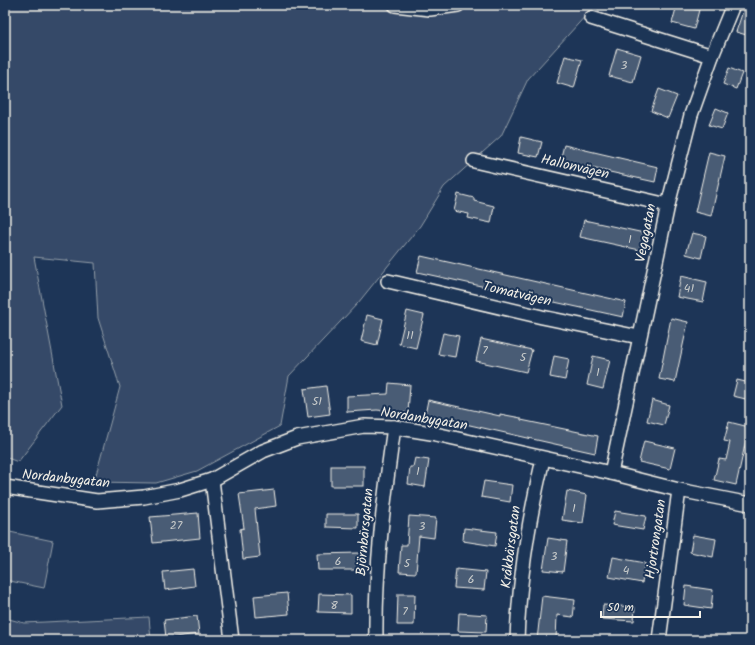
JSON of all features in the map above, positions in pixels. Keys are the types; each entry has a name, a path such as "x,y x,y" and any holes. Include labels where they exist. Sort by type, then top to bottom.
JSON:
{"street":[{"path":"395,5 430,9 458,5"},
{"name":"Vegagatan","path":"612,472 639,337 668,205 691,115 712,56 733,5"},
{"path":"591,18 712,56"},
{"name":"Hallonvägen","path":"474,161 668,205"},
{"name":"Tomatvägen","path":"388,281 542,317 639,337"},
{"name":"Nordanbygatan","path":"5,487 96,501 114,500 180,490 212,480 263,451 297,438 364,426 394,427 431,433 612,472 679,490 750,504"},
{"name":"Björnbärsgatan","path":"376,640 377,563 384,497 394,427"},
{"name":"Kråkbärsgatan","path":"517,640 532,504 542,458"},
{"path":"212,480 232,640"},
{"name":"Hjortrongatan","path":"659,640 679,490"}],"shaded area":[{"path":"5,5 591,5 588,13 528,79 501,136 444,187 420,226 358,303 289,376 280,426 197,471 156,483 94,482 120,387 98,318 95,263 34,257 62,405 18,462 5,457"},
{"path":"5,531 53,541 44,588 5,580"},
{"path":"149,617 151,640 5,640 5,618 24,623"}],"building":[{"path":"677,5 699,10 694,29 672,23"},
{"path":"745,5 750,5 750,36 736,32"},
{"path":"617,48 641,55 633,82 609,76"},
{"path":"565,56 582,60 574,88 557,83"},
{"path":"729,68 742,73 736,89 723,84"},
{"path":"659,89 677,96 668,118 651,111"},
{"path":"716,108 728,113 722,129 709,125"},
{"path":"521,137 542,142 538,157 518,153"},
{"path":"564,145 658,167 655,182 560,161"},
{"path":"709,152 725,156 711,216 695,212"},
{"path":"458,194 474,198 474,201 494,206 491,223 468,218 469,214 454,211"},
{"path":"584,220 644,233 640,250 580,237"},
{"path":"692,233 706,236 701,258 686,254"},
{"path":"421,256 626,302 623,317 417,272"},
{"path":"681,276 707,282 703,302 677,297"},
{"path":"407,311 424,315 416,348 399,344"},
{"path":"367,315 383,319 377,345 361,341"},
{"path":"671,318 688,322 675,382 659,379"},
{"path":"443,333 459,336 455,357 438,354"},
{"path":"481,339 532,350 526,372 476,361"},
{"path":"554,356 569,359 565,380 550,377"},
{"path":"593,356 610,360 603,389 587,385"},
{"path":"737,380 750,383 750,400 733,396"},
{"path":"389,383 410,385 408,413 377,410 347,412 347,396 388,394"},
{"path":"326,386 330,414 308,417 304,389"},
{"path":"428,400 500,416 500,414 521,418 521,420 598,436 595,453 425,415"},
{"path":"652,400 669,405 664,425 647,421"},
{"path":"729,422 749,427 736,485 714,480 719,459 726,460 730,442 724,441"},
{"path":"644,441 675,448 670,469 639,462"},
{"path":"415,458 429,460 425,487 408,484 410,467 413,467"},
{"path":"331,466 364,466 364,486 331,486"},
{"path":"484,481 512,485 510,502 481,497"},
{"path":"274,490 276,506 255,509 260,557 243,559 240,529 244,528 239,494"},
{"path":"567,491 587,495 583,523 562,520"},
{"path":"615,511 646,516 643,530 612,525"},
{"path":"198,513 200,538 153,543 150,517"},
{"path":"326,514 358,514 358,528 326,527"},
{"path":"409,516 436,518 434,538 419,536 416,573 399,572 401,545 407,545"},
{"path":"464,528 497,532 495,546 463,541"},
{"path":"693,535 716,539 713,557 690,552"},
{"path":"548,538 567,541 563,572 543,570"},
{"path":"359,553 359,570 318,570 317,554"},
{"path":"613,557 645,563 642,583 609,577"},
{"path":"193,569 195,586 165,590 163,572"},
{"path":"456,569 486,572 484,590 454,588"},
{"path":"686,586 713,590 711,609 684,605"},
{"path":"287,593 289,614 256,617 254,596"},
{"path":"319,594 351,595 351,613 318,612"},
{"path":"398,594 415,594 414,625 397,625"},
{"path":"542,596 575,600 573,617 557,615 556,640 537,640"},
{"path":"603,605 635,607 634,621 602,619"},
{"path":"459,613 487,615 486,632 458,631"},
{"path":"197,616 199,634 166,638 164,620"}]}
